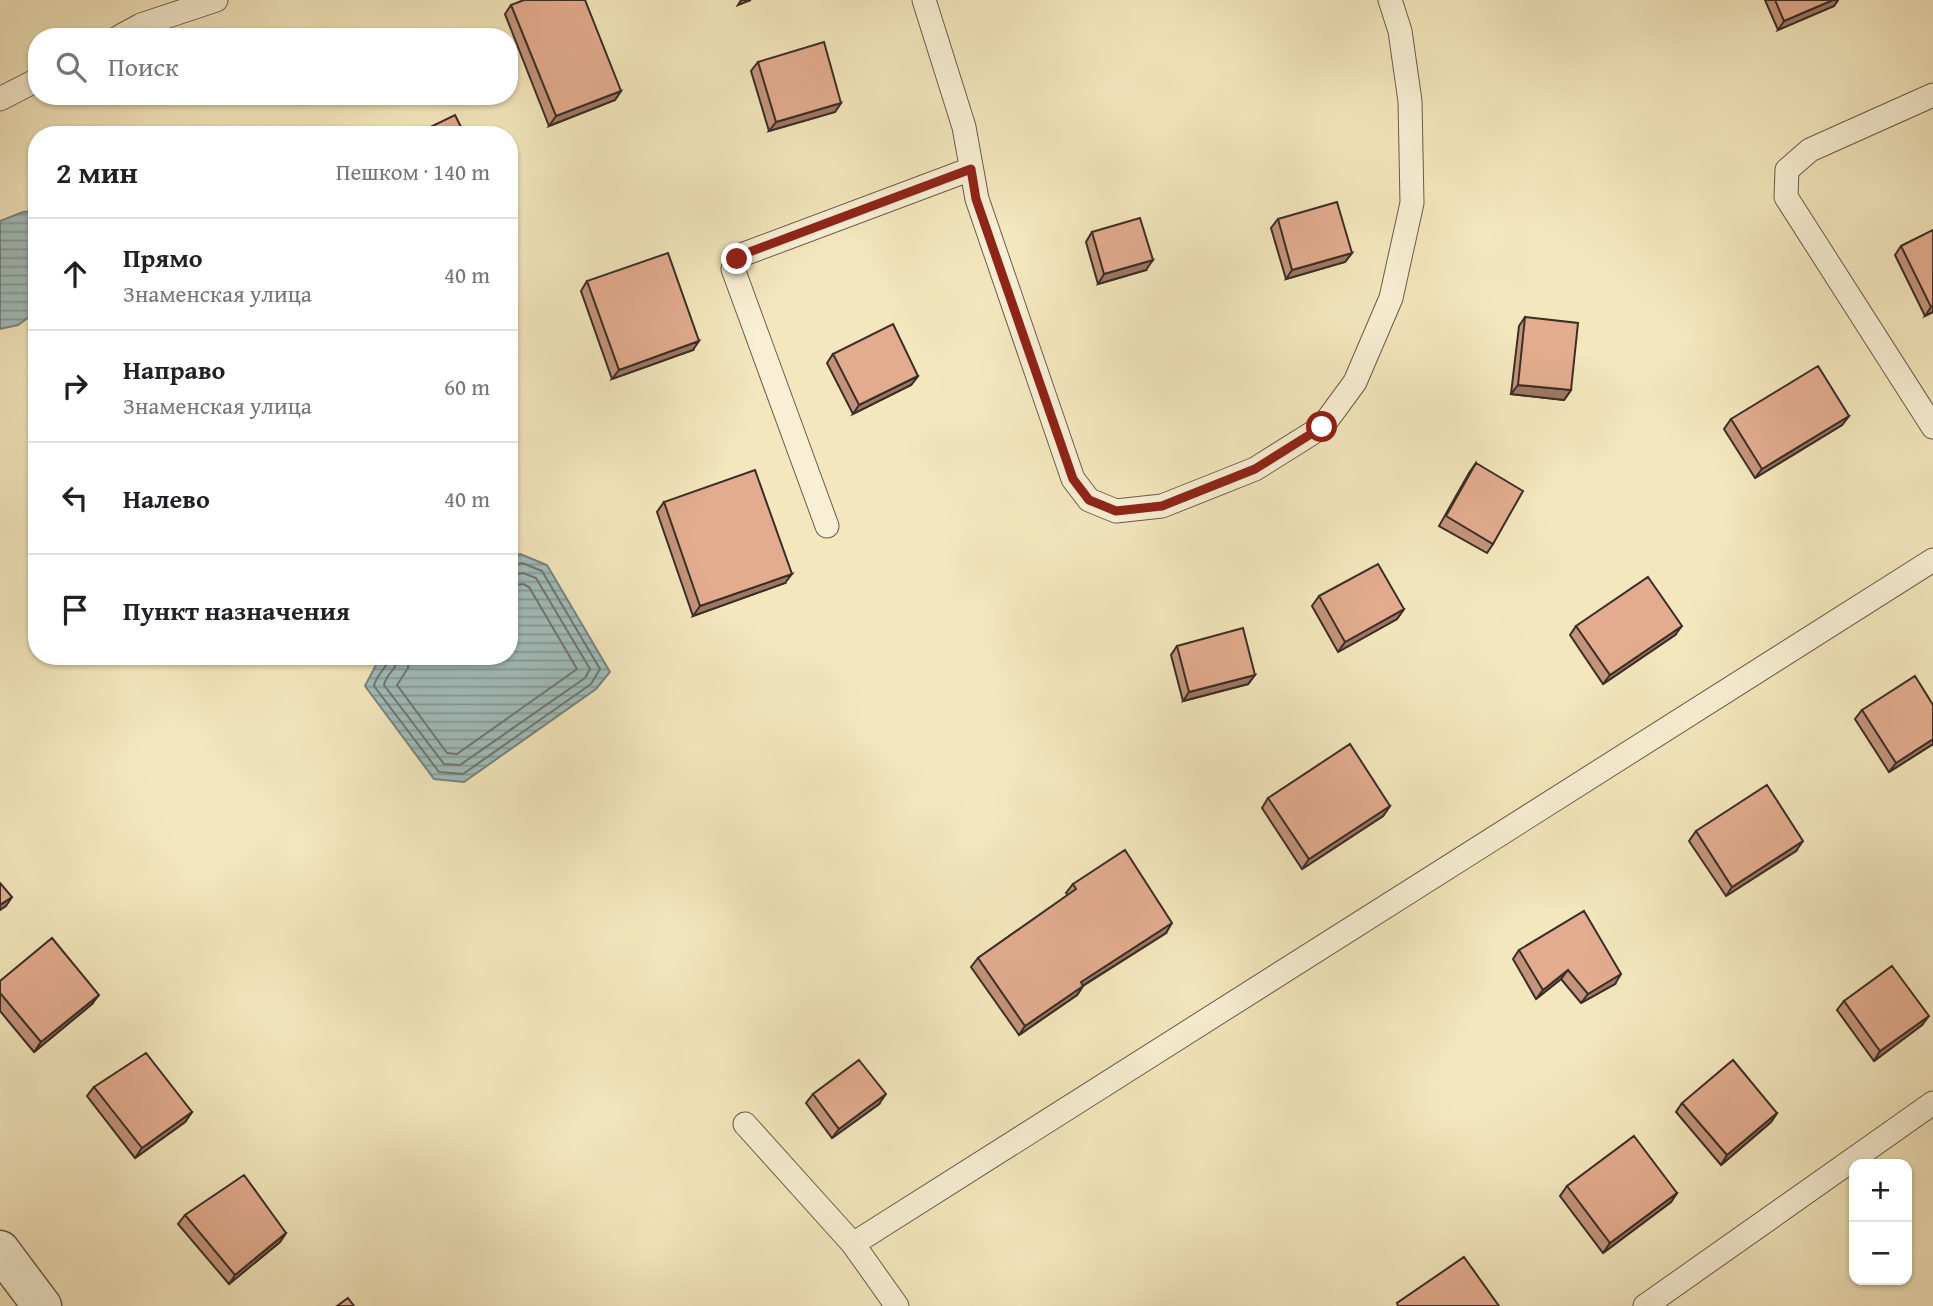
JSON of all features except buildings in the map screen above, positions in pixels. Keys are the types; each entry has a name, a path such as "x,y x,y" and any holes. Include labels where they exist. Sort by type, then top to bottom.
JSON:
{"street":[{"path":"0,1250 42,1306"}],"lane":[{"path":"135,28 216,0"},
{"path":"924,0 964,127 976,199 1073,479 1089,500 1116,511 1162,506 1255,469 1322,427 1355,382 1391,298 1412,203 1410,101 1400,30 1390,0"},
{"path":"0,99 28,85"},
{"path":"1933,95 1810,150 1787,170 1786,197 1933,427"},
{"path":"827,526 735,279 733,269 737,259 744,254 971,169"},
{"path":"853,1244 1933,560"},
{"path":"1645,1306 1933,1102"},
{"path":"746,1124 853,1244 897,1306"}],"water":[{"path":"28,212 28,318 18,325 0,329 0,221"},
{"path":"518,555 547,565 610,672 596,689 464,782 434,779 365,686 376,665 518,665"}],"route":[{"path":"737,259 744,254 971,169 976,199 1073,479 1089,500 1116,511 1162,506 1255,469 1322,427"}]}
